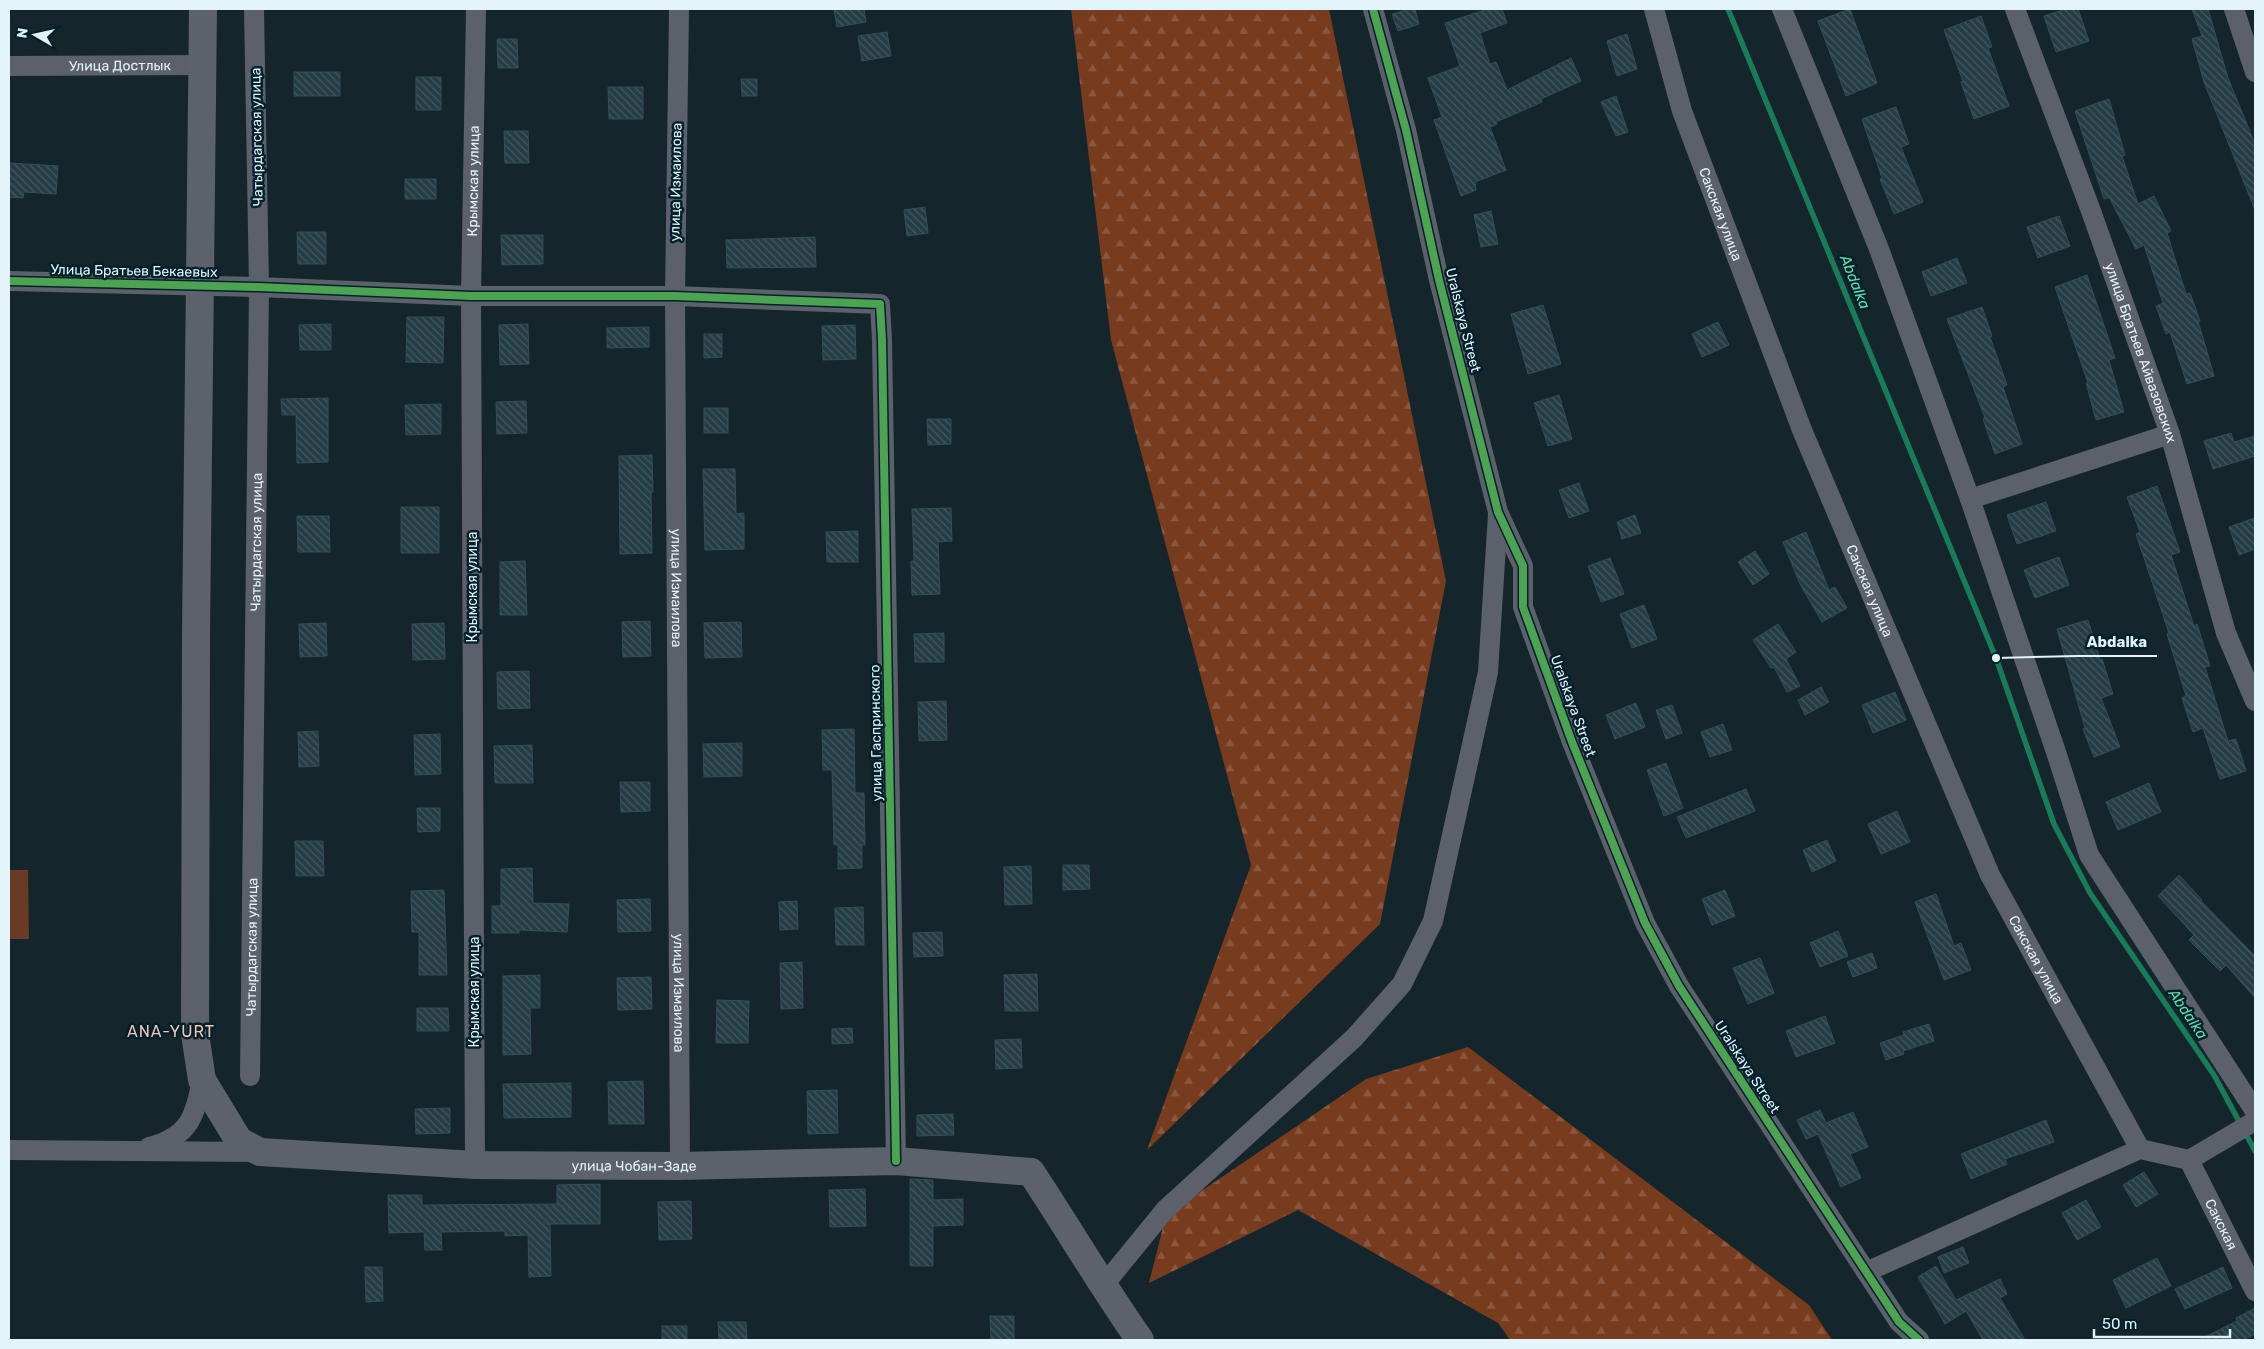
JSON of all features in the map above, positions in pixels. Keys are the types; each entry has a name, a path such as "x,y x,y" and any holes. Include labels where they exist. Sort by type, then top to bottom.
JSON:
{"main road":[{"path":"203,9 196,634 195,1034 202,1080 249,1147"},
{"name":"улица Чобан-Заде","path":"249,1147 475,1165 680,1166 896,1161 1031,1172 1067,1226 1103,1286"},
{"path":"1103,1286 1140,1340"}],"street":[{"name":"Чатырдагская улица","path":"250,1076 259,287 254,9"},
{"name":"Крымская улица","path":"475,1165 471,296 476,9"},
{"name":"улица Измаилова","path":"678,9 675,296 680,1166"},
{"name":"Uralskaya Street","path":"1373,9 1406,130 1439,280 1498,512 1523,566 1523,607 1572,742 1644,923 1679,986 1866,1272 1899,1322 1919,1340"},
{"name":"Сакская улица","path":"1654,9 1682,110 1802,430 1986,866 2140,1150"},
{"path":"1782,9 1879,249 1970,499 2089,855 2249,1122 2189,1160 2140,1150 1866,1272"},
{"name":"улица Братьев Айвазовских","path":"2015,9 2092,211 2170,434 2226,633 2255,701"},
{"path":"2234,9 2255,72"},
{"name":"Улица Достлык","path":"9,66 203,65"},
{"name":"Улица Братьев Бекаевых","path":"9,281 201,285 471,296 675,296 880,304"},
{"name":"улица Гаспринского","path":"880,304 896,1161"},
{"path":"1970,499 2170,434"},
{"path":"1103,1286 1165,1210 1354,1038 1402,984 1433,921 1486,681 1498,512"},
{"path":"132,1151 172,1139 186,1127 197,1110 202,1080"},
{"path":"9,1150 132,1151 249,1147"},
{"name":"Сакская","path":"2189,1160 2255,1291"}],"shaded area":[{"path":"9,870 28,870 29,939 9,939"}],"green space":[{"path":"1071,9 1329,9 1446,581 1380,924 1147,1150 1251,865 1111,340"},
{"path":"1468,1047 1809,1305 1832,1340 1510,1340 1498,1323 1298,1210 1149,1283 1166,1215 1366,1079"}],"building":[{"path":"834,9 864,9 866,22 837,27"},
{"path":"1415,9 1419,24 1398,31 1392,14"},
{"path":"1488,9 1502,9 1507,23 1480,33 1490,64 1496,62 1507,90 1571,58 1581,81 1541,99 1542,102 1496,122 1497,124 1490,127 1506,170 1475,182 1476,190 1461,196 1434,120 1442,117 1428,78 1460,66 1445,23"},
{"path":"1850,9 1877,83 1846,96 1818,21"},
{"path":"2066,9 2078,9 2089,41 2056,52 2044,16"},
{"path":"2192,9 2208,9 2228,78 2255,144 2255,210 2204,82 2192,39 2202,36"},
{"path":"1981,16 1992,47 1988,48 2009,106 1974,119 1961,82 1963,81 1944,30"},
{"path":"887,32 891,56 862,61 858,36"},
{"path":"1627,34 1637,69 1617,76 1607,41"},
{"path":"497,39 517,39 518,68 498,68"},
{"path":"294,72 340,72 340,96 294,96"},
{"path":"416,77 441,77 441,110 416,110"},
{"path":"741,79 757,79 757,96 742,96"},
{"path":"608,87 643,87 643,119 609,119"},
{"path":"1616,96 1628,132 1616,136 1601,102"},
{"path":"2109,99 2125,155 2122,156 2138,204 2154,196 2171,231 2167,233 2186,294 2190,293 2200,321 2198,321 2214,376 2187,384 2170,332 2166,334 2156,306 2163,303 2144,245 2136,249 2109,197 2104,199 2075,111"},
{"path":"1896,107 1909,144 1901,147 1923,202 1894,214 1880,179 1882,178 1862,119"},
{"path":"504,131 528,131 529,163 505,163"},
{"path":"10,163 58,166 56,194 24,192 23,198 9,197"},
{"path":"405,179 436,179 436,199 405,199"},
{"path":"925,207 928,233 907,236 904,210"},
{"path":"1491,211 1498,244 1481,247 1474,215"},
{"path":"2059,216 2070,246 2038,258 2027,227"},
{"path":"297,232 326,232 326,264 298,264"},
{"path":"501,235 543,235 543,264 502,265"},
{"path":"815,237 816,267 727,268 726,240"},
{"path":"1957,258 1967,283 1931,296 1922,272"},
{"path":"2087,275 2115,358 2109,360 2124,412 2096,420 2086,383 2088,383 2055,287"},
{"path":"1543,305 1561,364 1528,374 1511,314"},
{"path":"1982,307 1992,336 1990,337 2007,385 2003,387 2022,444 1995,454 1983,419 1985,418 1947,319"},
{"path":"407,317 444,317 443,363 406,362"},
{"path":"1718,322 1729,345 1702,357 1692,334"},
{"path":"331,324 331,350 300,350 299,325"},
{"path":"528,324 529,364 500,365 499,325"},
{"path":"855,325 856,359 823,360 822,326"},
{"path":"649,327 649,347 607,348 607,328"},
{"path":"704,334 722,334 722,357 704,358"},
{"path":"1559,395 1572,439 1548,446 1534,403"},
{"path":"328,398 328,462 297,463 296,415 282,415 281,399"},
{"path":"526,401 527,433 497,434 496,402"},
{"path":"441,404 441,434 406,435 405,405"},
{"path":"704,408 728,408 728,433 704,433"},
{"path":"927,419 951,419 951,444 928,445"},
{"path":"2231,433 2234,442 2255,436 2255,456 2213,469 2204,441"},
{"path":"652,455 652,553 620,554 619,456"},
{"path":"703,469 735,469 736,514 744,513 744,549 705,550"},
{"path":"1579,483 1589,511 1569,518 1559,490"},
{"path":"2157,486 2180,552 2171,555 2194,626 2197,624 2210,666 2205,667 2228,741 2236,739 2246,771 2220,779 2203,728 2193,732 2182,698 2186,696 2167,634 2169,633 2136,534 2140,532 2127,497"},
{"path":"2046,502 2056,531 2017,544 2007,515"},
{"path":"401,507 439,507 439,553 401,553"},
{"path":"951,508 952,541 938,542 940,594 912,595 911,561 914,561 912,509"},
{"path":"1635,515 1641,533 1622,539 1617,522"},
{"path":"297,516 329,516 330,552 298,552"},
{"path":"2255,518 2255,549 2239,555 2229,527"},
{"path":"858,531 858,562 827,562 826,532"},
{"path":"1806,532 1829,590 1835,587 1847,608 1822,622 1800,584 1783,542"},
{"path":"1755,551 1769,574 1753,585 1738,562"},
{"path":"2059,557 2069,585 2035,598 2024,570"},
{"path":"1610,558 1624,594 1601,602 1588,566"},
{"path":"525,561 527,615 500,615 500,562"},
{"path":"1644,605 1657,639 1632,648 1620,614"},
{"path":"2088,620 2113,694 2101,698 2120,747 2094,757 2083,729 2085,728 2057,629"},
{"path":"650,621 651,656 623,657 622,622"},
{"path":"741,622 742,657 705,658 704,623"},
{"path":"326,623 327,656 300,657 299,624"},
{"path":"444,623 445,659 413,660 412,624"},
{"path":"1778,624 1796,652 1786,659 1800,686 1787,692 1774,667 1771,668 1753,640"},
{"path":"944,633 944,662 915,662 914,634"},
{"path":"529,671 530,708 498,709 497,672"},
{"path":"1821,687 1829,702 1805,715 1798,700"},
{"path":"1895,692 1906,720 1873,733 1862,705"},
{"path":"946,701 947,740 919,741 918,702"},
{"path":"1636,703 1645,727 1615,739 1606,715"},
{"path":"1672,705 1682,733 1666,739 1656,710"},
{"path":"1723,724 1732,750 1710,757 1701,732"},
{"path":"854,729 855,793 864,793 865,845 862,845 862,868 838,869 838,845 834,845 832,770 823,770 822,730"},
{"path":"318,731 319,766 299,767 298,732"},
{"path":"440,734 441,774 415,775 414,735"},
{"path":"742,743 742,776 704,777 703,744"},
{"path":"532,745 533,783 495,783 494,746"},
{"path":"1666,763 1683,808 1664,816 1647,770"},
{"path":"620,782 650,782 650,811 621,812"},
{"path":"2149,783 2161,812 2118,830 2106,802"},
{"path":"1746,789 1755,811 1686,838 1677,817"},
{"path":"417,808 440,808 440,831 418,832"},
{"path":"1897,811 1910,842 1881,854 1868,824"},
{"path":"1827,840 1836,861 1812,872 1803,850"},
{"path":"295,841 323,841 324,876 296,876"},
{"path":"1063,865 1089,865 1090,889 1063,890"},
{"path":"1031,866 1032,904 1005,905 1004,867"},
{"path":"532,868 533,903 569,904 567,932 519,930 519,933 492,933 492,906 501,906 501,869"},
{"path":"2179,875 2201,901 2255,956 2255,998 2226,965 2220,971 2189,940 2194,935 2158,896"},
{"path":"444,890 447,975 419,975 419,932 412,932 411,891"},
{"path":"1725,890 1735,916 1712,925 1702,899"},
{"path":"1936,894 1954,946 1961,943 1971,970 1944,980 1915,902"},
{"path":"650,899 651,931 618,932 617,900"},
{"path":"797,901 798,929 780,930 779,902"},
{"path":"863,907 864,945 836,945 835,908"},
{"path":"1838,931 1848,956 1820,967 1810,943"},
{"path":"942,932 943,956 914,957 913,933"},
{"path":"1872,953 1877,968 1853,977 1847,962"},
{"path":"1760,958 1774,993 1748,1004 1733,968"},
{"path":"802,962 803,1008 781,1009 780,963"},
{"path":"1037,974 1038,1011 1005,1011 1004,975"},
{"path":"540,975 540,1008 530,1008 531,1054 503,1055 503,976"},
{"path":"651,977 652,1009 618,1010 617,978"},
{"path":"717,1000 749,1001 748,1043 716,1043"},
{"path":"417,1008 448,1008 449,1031 417,1031"},
{"path":"1825,1016 1835,1043 1796,1057 1786,1031"},
{"path":"1929,1024 1934,1041 1903,1051 1904,1054 1886,1060 1880,1043 1904,1035 1903,1032"},
{"path":"852,1028 853,1043 832,1044 832,1029"},
{"path":"1021,1039 1022,1068 996,1069 995,1040"},
{"path":"643,1081 644,1124 609,1124 608,1082"},
{"path":"571,1083 571,1117 504,1118 503,1084"},
{"path":"837,1090 838,1133 808,1134 807,1091"},
{"path":"450,1108 450,1133 416,1134 415,1109"},
{"path":"1820,1110 1826,1123 1853,1112 1868,1147 1850,1154 1861,1178 1841,1187 1818,1134 1806,1139 1797,1120"},
{"path":"953,1114 954,1135 917,1136 917,1115"},
{"path":"2046,1120 2054,1142 2005,1159 2007,1164 1971,1179 1961,1154"},
{"path":"2144,1172 2158,1194 2136,1207 2123,1185"},
{"path":"910,1179 933,1180 933,1200 963,1199 963,1225 933,1226 933,1266 910,1266"},
{"path":"600,1184 600,1224 550,1224 551,1276 529,1277 528,1235 505,1236 505,1231 441,1232 442,1250 425,1250 424,1232 389,1233 388,1195 422,1195 422,1205 557,1204 557,1185"},
{"path":"865,1189 866,1226 830,1227 829,1190"},
{"path":"2086,1200 2101,1227 2077,1240 2062,1213"},
{"path":"691,1201 692,1239 659,1240 658,1202"},
{"path":"1963,1247 1969,1263 1944,1273 1938,1257"},
{"path":"2157,1258 2171,1286 2126,1308 2113,1280"},
{"path":"1936,1266 1956,1300 2000,1279 2007,1294 2000,1298 2025,1340 1983,1340 1966,1311 1945,1324 1918,1277"},
{"path":"365,1267 382,1267 383,1301 366,1302"},
{"path":"2223,1267 2232,1288 2185,1309 2175,1289"},
{"path":"2255,1308 2255,1334 2243,1340 2199,1340 2237,1321 2236,1318"},
{"path":"990,1316 1014,1316 1014,1340 991,1340"},
{"path":"718,1322 746,1322 747,1340 719,1340"},
{"path":"662,1326 687,1326 687,1340 662,1340"}],"waterway":[{"name":"Abdalka","path":"1728,9 1996,658 2054,824 2090,893 2214,1075 2255,1151"}],"cycle path":[{"path":"1373,9 1406,130 1439,280 1498,512 1523,566 1523,607 1572,742 1645,923 1679,986 1899,1322 1919,1340"},
{"path":"9,281 259,287 471,296 675,296 880,304 896,1161"}],"place":[{"name":"Abdalka","path":"1996,658"}],"district":[{"name":"ANA-YURT","path":"171,1031"}]}
